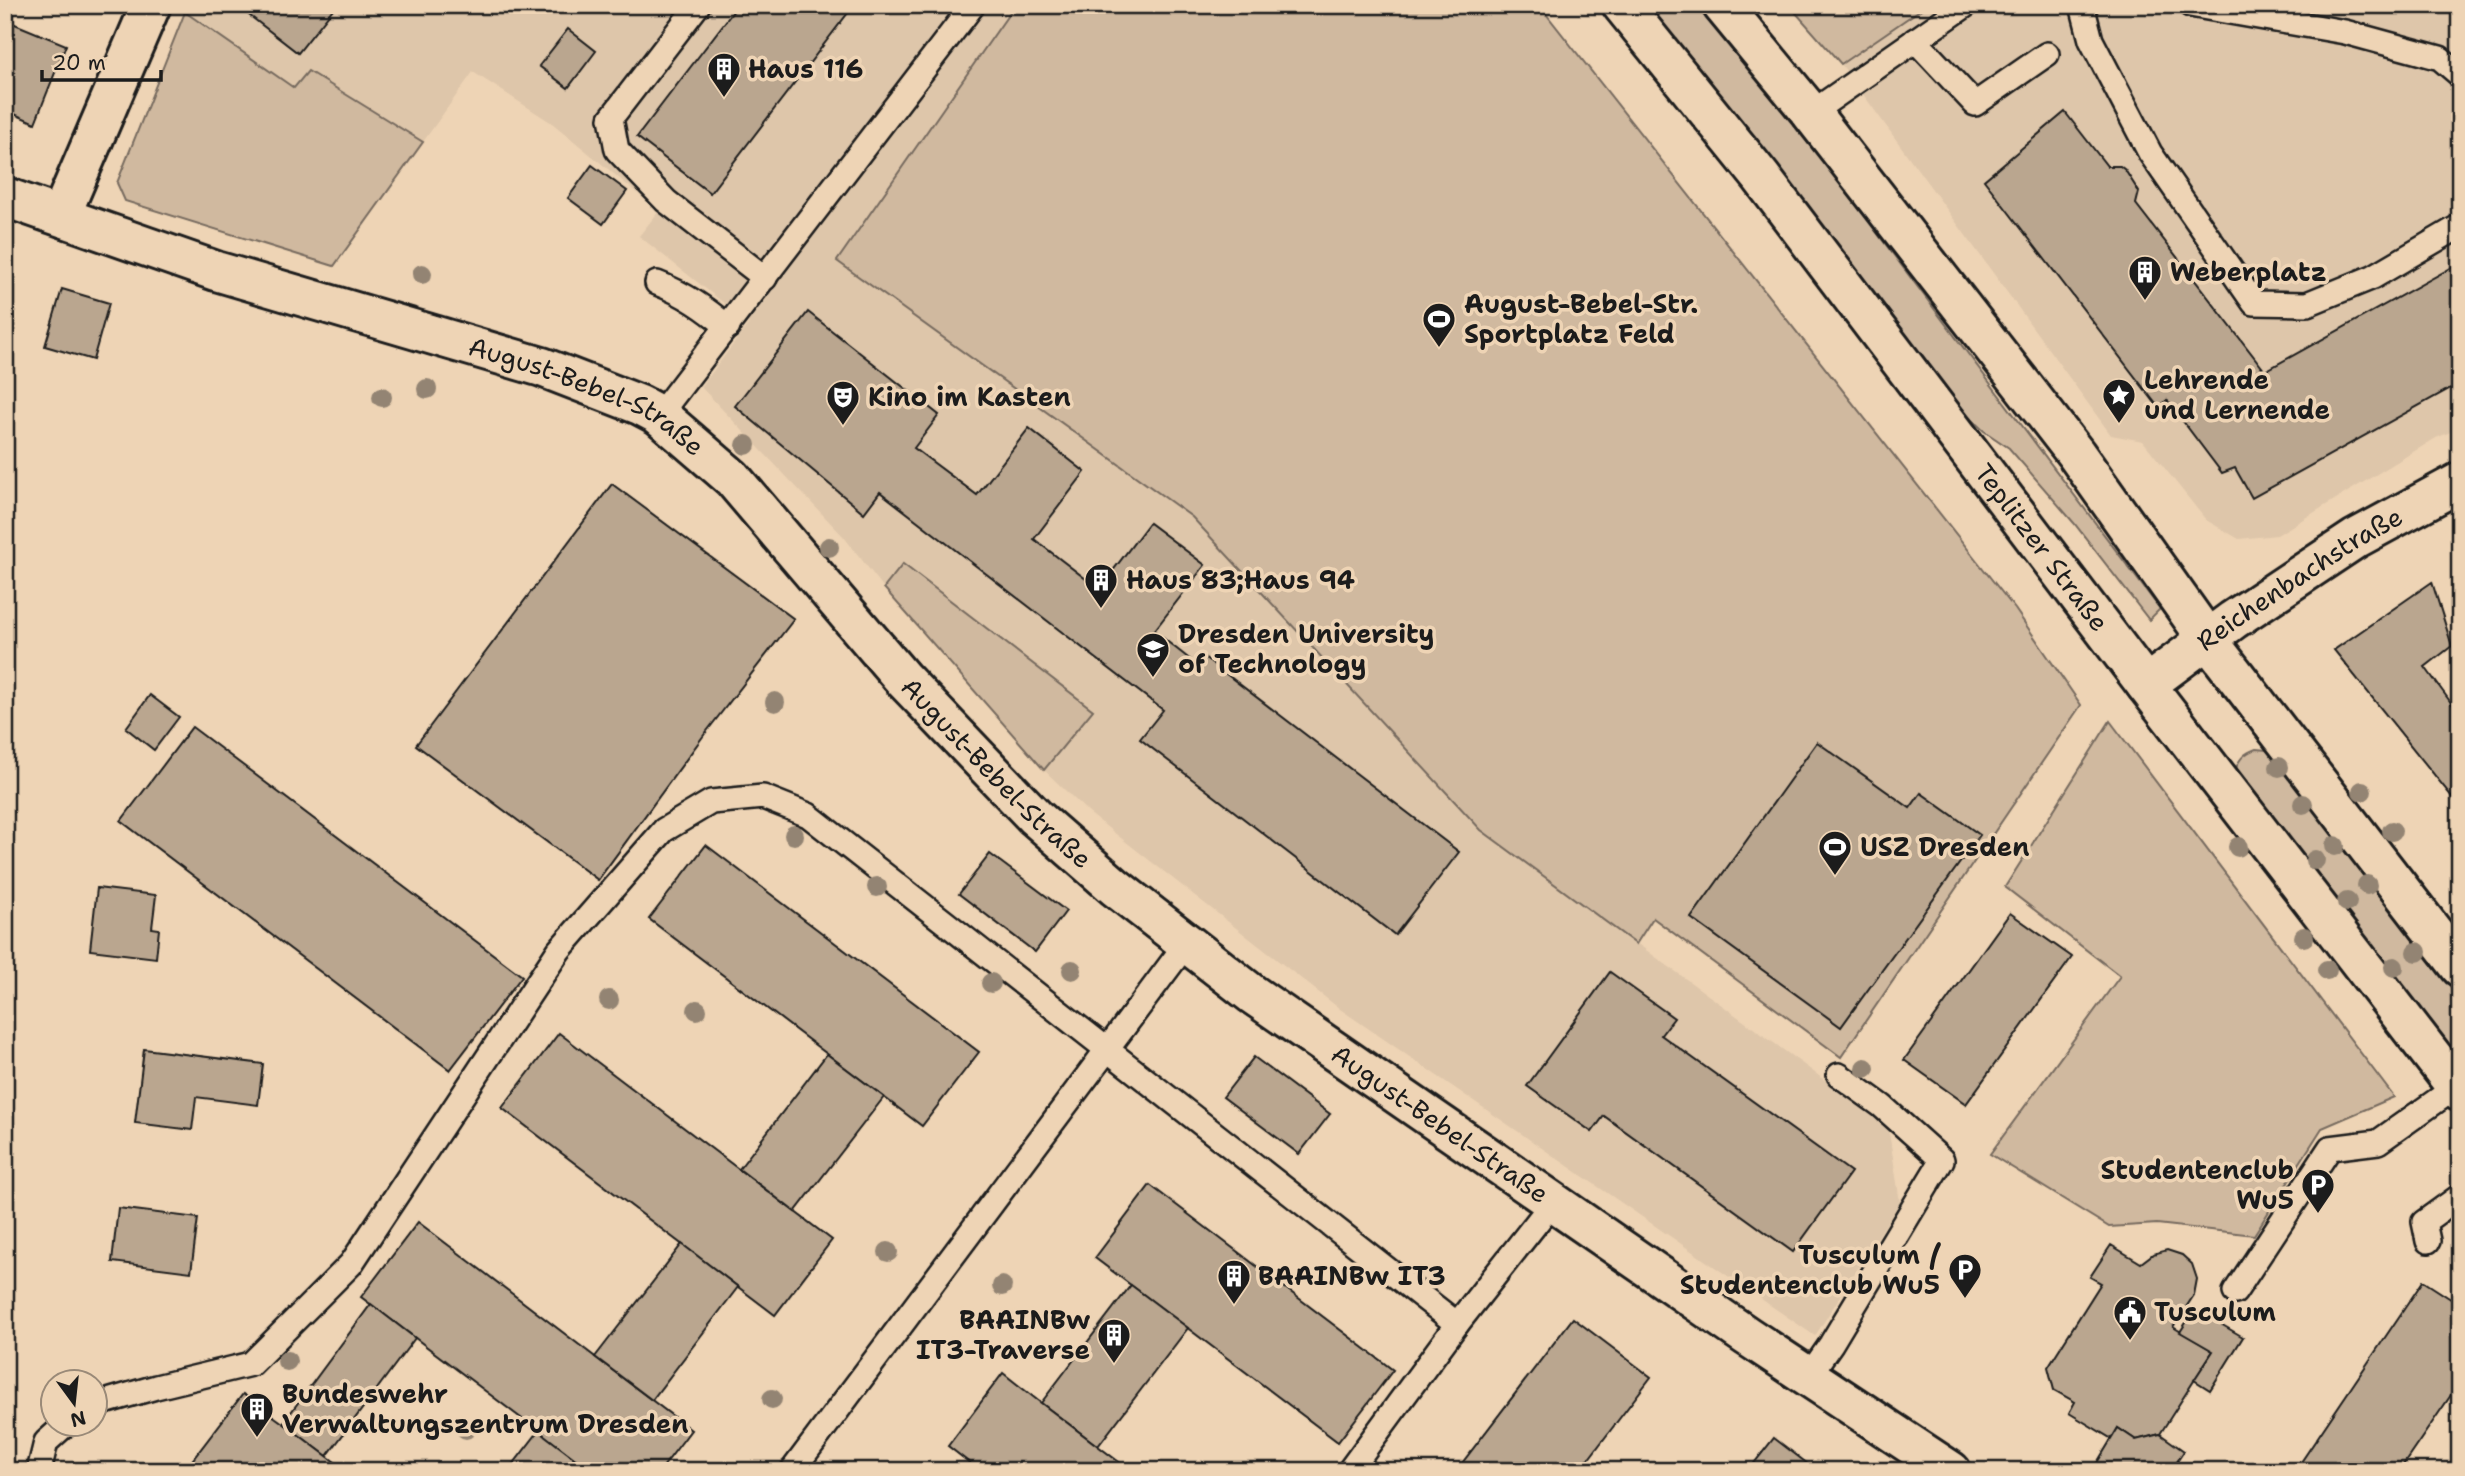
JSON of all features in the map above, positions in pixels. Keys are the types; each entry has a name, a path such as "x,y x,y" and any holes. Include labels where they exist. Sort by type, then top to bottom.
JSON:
{"street":[{"path":"61,215 152,5"},
{"name":"Teplitzer Straße","path":"1622,5 1760,177 2458,1089"},
{"path":"1722,5 1811,113 2076,454 2207,640 2460,967"},
{"name":"August-Bebel-Straße","path":"5,197 216,271 542,367 659,415 732,478 903,678 1035,817 1115,887 1252,994 1808,1377 1951,1471"},
{"name":"Reichenbachstraße","path":"2147,685 2233,620 2355,539 2460,482"}],"lane":[{"path":"698,5 611,118 617,149 666,201 765,278"},
{"path":"659,415 973,5"},
{"path":"1811,113 1966,5"},
{"path":"2081,5 2091,40 2150,153 2254,303 2307,304 2374,277 2460,226"},
{"path":"2190,5 2345,32 2440,58 2460,75"},
{"path":"1915,40 1975,104 2047,54"},
{"path":"657,284 680,292 704,306 728,327"},
{"path":"108,1401 251,1364 351,1265 559,950 664,830 711,802 763,797 808,814 1457,1324"},
{"path":"792,1471 1186,944"},
{"path":"1808,1377 1831,1344 1942,1160 1882,1106 1839,1075"},
{"path":"2235,1292 2329,1148 2378,1142 2458,1089"},
{"path":"2428,1241 2424,1222 2460,1196"},
{"path":"1349,1471 1457,1324 1553,1202"},
{"path":"39,1471 46,1442 50,1438"}],"shaded area":[{"name":"Dresden University of Technology","path":"188,5 1015,5 837,261 1192,517 1481,830 1888,1126 1900,1202 1815,1336 1340,1009 1089,813 1044,770 884,588 844,537 701,387 749,323 639,236 659,211 552,123 473,72 423,142 308,71 294,88 185,12"},
{"path":"1015,5 1539,5 2015,609 2081,705 1841,1057 1653,918 1636,944 1481,830 1192,517 837,261"},
{"path":"1648,5 1697,5 1832,173 2160,609 2149,620 2074,523 2009,448 1967,415"},
{"path":"1789,5 1927,5 1841,64"},
{"path":"1927,5 2460,5 2460,428 2436,438 2277,535 2239,539 2206,520 2143,441 2111,435 1841,64"},
{"path":"185,12 294,88 308,71 423,142 334,266 125,201 117,183"},
{"path":"903,564 1093,710 1044,770 884,588"},
{"path":"2110,721 2394,1097 2322,1128 2254,1235 2157,1224 2109,1227 1990,1154 2120,976 2005,887"},
{"path":"2256,749 2267,750 2460,999 2460,1060 2236,769 2243,756"}],"building":[{"path":"236,5 336,5 298,53"},
{"name":"Haus 116","path":"738,5 854,5 710,193 637,137"},
{"path":"5,20 66,45 35,123 5,110"},
{"path":"568,29 596,51 568,88 539,66"},
{"name":"Weberplatz","path":"2065,112 2107,166 2120,166 2125,170 2139,192 2136,204 2265,371 2460,263 2460,383 2252,498 2235,468 2222,473 2167,400 2159,408 1984,180"},
{"path":"592,165 627,191 603,224 568,198"},
{"path":"62,289 109,303 93,360 45,346"},
{"name":"Haus 83;Haus 94","path":"808,312 939,415 914,448 977,495 1029,428 1085,472 1034,539 1099,589 1149,523 1205,565 1154,631 1197,665 1204,657 1459,852 1395,935 1140,739 1163,710 880,492 864,513 735,406"},
{"path":"612,484 794,619 704,735 598,880 416,745"},
{"path":"2432,582 2452,646 2425,667 2460,715 2460,807 2334,650"},
{"path":"150,695 179,717 154,750 126,728"},
{"path":"192,727 522,976 450,1070 121,821"},
{"name":"USZ Dresden","path":"1817,742 1910,808 1921,793 1980,835 1841,1027 1691,918"},
{"path":"706,845 979,1052 922,1126 649,919"},
{"path":"990,854 1066,911 1035,952 959,894"},
{"path":"97,888 156,895 152,928 159,929 156,958 90,950"},
{"path":"2010,913 2072,957 1966,1104 1904,1060"},
{"path":"1610,972 1674,1018 1661,1035 1851,1172 1793,1252 1604,1116 1592,1132 1527,1086"},
{"path":"559,1033 832,1240 775,1315 502,1108"},
{"path":"144,1049 263,1064 258,1105 196,1097 192,1130 135,1123"},
{"path":"827,1054 884,1097 795,1212 739,1169"},
{"path":"1254,1057 1330,1114 1299,1154 1223,1097"},
{"name":"BAAINBw IT3","path":"1150,1185 1393,1370 1338,1442 1095,1258"},
{"path":"118,1208 198,1218 191,1272 112,1262"},
{"path":"418,1222 691,1430 660,1471 591,1471 361,1297"},
{"path":"682,1244 738,1287 652,1400 595,1357"},
{"name":"Tusculum","path":"2111,1245 2141,1263 2153,1254 2167,1250 2182,1255 2192,1264 2197,1279 2194,1295 2173,1327 2213,1351 2160,1434 2136,1440 2118,1428 2112,1439 2069,1413 2075,1402 2054,1390 2048,1367 2101,1283 2090,1277"},
{"path":"2423,1281 2460,1305 2460,1382 2399,1471 2295,1471"},
{"name":"BAAINBw IT3-Traverse","path":"1131,1285 1188,1328 1098,1446 1041,1403"},
{"path":"371,1304 415,1338 327,1456 283,1423"},
{"path":"2195,1309 2243,1337 2210,1390 2194,1380 2213,1351 2180,1332"},
{"path":"1573,1318 1651,1377 1588,1460 1603,1471 1456,1471"},
{"path":"1003,1373 1131,1471 980,1471 948,1446"},
{"name":"Bundeswehr Verwaltungszentrum Dresden","path":"243,1394 283,1423 347,1471 184,1471"},
{"path":"2118,1428 2136,1440 2160,1434 2184,1451 2171,1471 2092,1471"},
{"path":"539,1431 591,1471 508,1471"},
{"path":"1774,1438 1817,1471 1748,1471"}],"place":[{"name":"Haus 116","path":"724,99"},
{"name":"Weberplatz","path":"2145,302"},
{"name":"August-Bebel-Str. Sportplatz Feld","path":"1439,349"},
{"name":"Lehrende und Lernende","path":"2119,425"},
{"name":"Kino im Kasten","path":"843,427"},
{"name":"Haus 83;Haus 94","path":"1101,610"},
{"name":"Dresden University of Technology","path":"1153,679"},
{"name":"USZ Dresden","path":"1835,877"},
{"name":"Studentenclub Wu5","path":"2318,1215"},
{"name":"Tusculum / Studentenclub Wu5","path":"1965,1300"},
{"name":"BAAINBw IT3","path":"1234,1306"},
{"name":"Tusculum","path":"2130,1342"},
{"name":"BAAINBw IT3-Traverse","path":"1114,1365"},
{"name":"Bundeswehr Verwaltungszentrum Dresden","path":"257,1439"}]}
